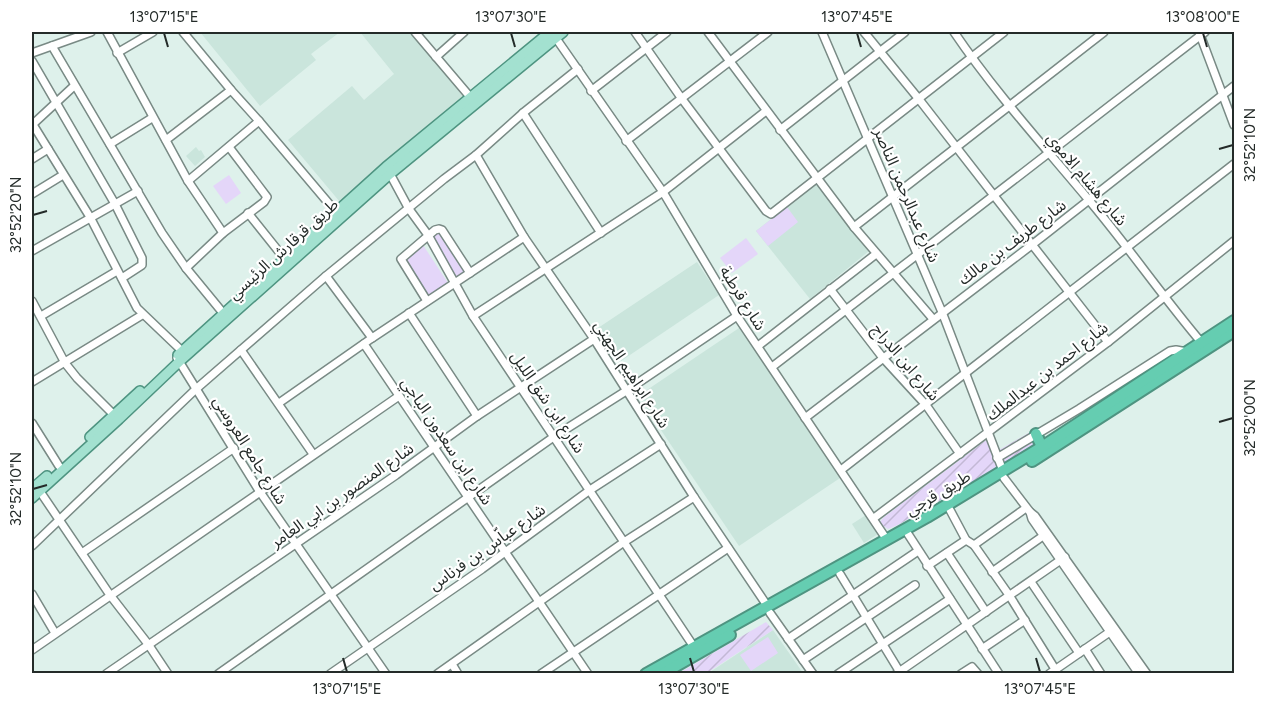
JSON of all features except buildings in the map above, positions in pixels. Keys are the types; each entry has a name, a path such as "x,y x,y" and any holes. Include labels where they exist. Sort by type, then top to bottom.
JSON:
{"highway":[{"name":"طريق قرجي","path":"662,674 887,540 1003,475 1234,321"},
{"name":"طريق قرجي","path":"646,674 694,647 840,574 950,510 1234,331"},
{"path":"1036,434 1042,447"}],"main road":[{"name":"طريق قرقارش الرئيسي","path":"32,498 36,488 179,356 471,98 555,33"},
{"name":"طريق قرقارش الرئيسي","path":"36,488 223,313 336,212 555,33"}],"street":[{"path":"32,53 91,32"},
{"path":"107,32 188,181 223,233"},
{"path":"117,53 153,32"},
{"path":"183,32 336,212"},
{"path":"415,32 471,98"},
{"path":"436,57 464,32"},
{"path":"635,32 682,99 769,213 773,213 1004,32"},
{"path":"591,91 666,32"},
{"path":"708,32 854,227 933,319"},
{"path":"626,141 768,32"},
{"name":"شارع عبدالرحمن الناصر","path":"822,32 967,372 1003,475 1028,510"},
{"path":"864,32 1108,342"},
{"path":"780,130 905,32"},
{"name":"شارع هشام الاموي","path":"954,32 1048,154 1089,200 1163,297 1202,342"},
{"path":"854,227 1104,32"},
{"name":"شارع قرطبة","path":"555,33 591,91 663,192 737,316 887,540"},
{"path":"772,367 995,196 1201,33 1234,125"},
{"path":"52,46 162,233 186,268 223,313"},
{"path":"32,60 55,104 115,204 143,261 141,266 120,274 41,316"},
{"path":"32,546 196,389 326,276 578,69"},
{"path":"32,124 74,86"},
{"name":"شارع طريف بن مالك","path":"805,418 1033,244 1234,86"},
{"path":"166,140 231,90"},
{"path":"473,316 663,192 766,111"},
{"path":"523,113 601,233"},
{"path":"110,144 152,118"},
{"path":"188,181 259,121"},
{"name":"شارع جامع العروسي","path":"32,124 90,218 142,315 179,356 196,389 260,492 386,674"},
{"path":"186,268 223,233 264,202 267,195 229,147"},
{"path":"32,159 48,149"},
{"name":"شارع ابراهيم الجهني","path":"476,155 524,237 594,339 694,497 813,674"},
{"path":"841,470 1234,164"},
{"name":"شارع ابن شق الليل","path":"388,171 409,209 428,235 473,316 694,647"},
{"path":"32,194 63,175"},
{"path":"32,251 138,191"},
{"path":"248,213 284,258"},
{"path":"427,301 401,260 402,256 435,230 442,230 470,273"},
{"path":"279,403 524,237"},
{"name":"شارع احمد بن عبدالملك","path":"874,518 1108,342 1234,241"},
{"path":"758,346 876,254"},
{"path":"326,276 372,338"},
{"name":"شارع ابن الدراج","path":"830,290 883,358 926,405 960,454"},
{"path":"32,300 65,363 114,415"},
{"path":"409,313 477,416"},
{"path":"32,382 142,315"},
{"path":"218,674 555,436 737,316"},
{"name":"شارع المنصور بن ابي العامر","path":"106,674 396,475 477,416 594,339"},
{"name":"شارع ابن سعدون الباجي","path":"364,344 588,674"},
{"path":"241,350 313,454"},
{"path":"997,458 1170,351 1187,352"},
{"path":"32,650 399,396"},
{"path":"32,423 59,466"},
{"name":"شارع عباّس بن فرناس","path":"330,674 590,490 661,444"},
{"path":"82,553 234,448"},
{"path":"36,488 59,518 110,596 148,644 168,674"},
{"path":"437,674 624,542 694,497"},
{"path":"950,510 966,540 974,544 1025,620 1052,671 1113,630"},
{"path":"1028,510 1030,518 1063,559"},
{"path":"974,544 1028,510"},
{"path":"1028,510 1035,516 1113,630 1147,674"},
{"path":"908,534 999,674"},
{"path":"992,572 1043,536"},
{"path":"927,566 966,540"},
{"path":"541,674 728,548"},
{"path":"788,639 918,551"},
{"path":"947,553 986,612"},
{"path":"840,574 899,673 1063,559"},
{"path":"1031,582 1101,674"},
{"path":"803,660 915,585"},
{"path":"32,594 56,633"},
{"path":"838,674 950,599"},
{"path":"982,649 1025,620"},
{"path":"1113,630 1139,674"},
{"path":"452,664 458,674"},
{"path":"961,674 972,667 978,674"}],"shaded area":[{"path":"200,32 340,32 311,54 316,60 260,106"},
{"path":"360,32 412,32 464,98 340,202 288,140 352,86 364,100 394,74"},
{"path":"196,147 205,157 195,166 186,156"},
{"path":"229,175 241,193 226,204 213,186"},
{"path":"816,184 869,251 810,299 756,231"},
{"path":"787,207 798,222 768,246 756,231"},
{"path":"439,232 466,271 456,277 431,239"},
{"path":"746,238 758,254 732,273 720,258"},
{"path":"423,245 450,286 429,296 404,262"},
{"path":"697,262 719,295 621,361 598,328"},
{"path":"742,326 843,476 739,546 638,396"},
{"path":"1032,431 1037,444 898,525 888,529 879,523 993,435 999,450"},
{"path":"866,515 878,534 864,543 852,524"},
{"path":"766,622 773,630 707,673 679,673"},
{"path":"773,630 803,673 707,674"},
{"path":"768,637 778,653 751,671 740,655"}]}
